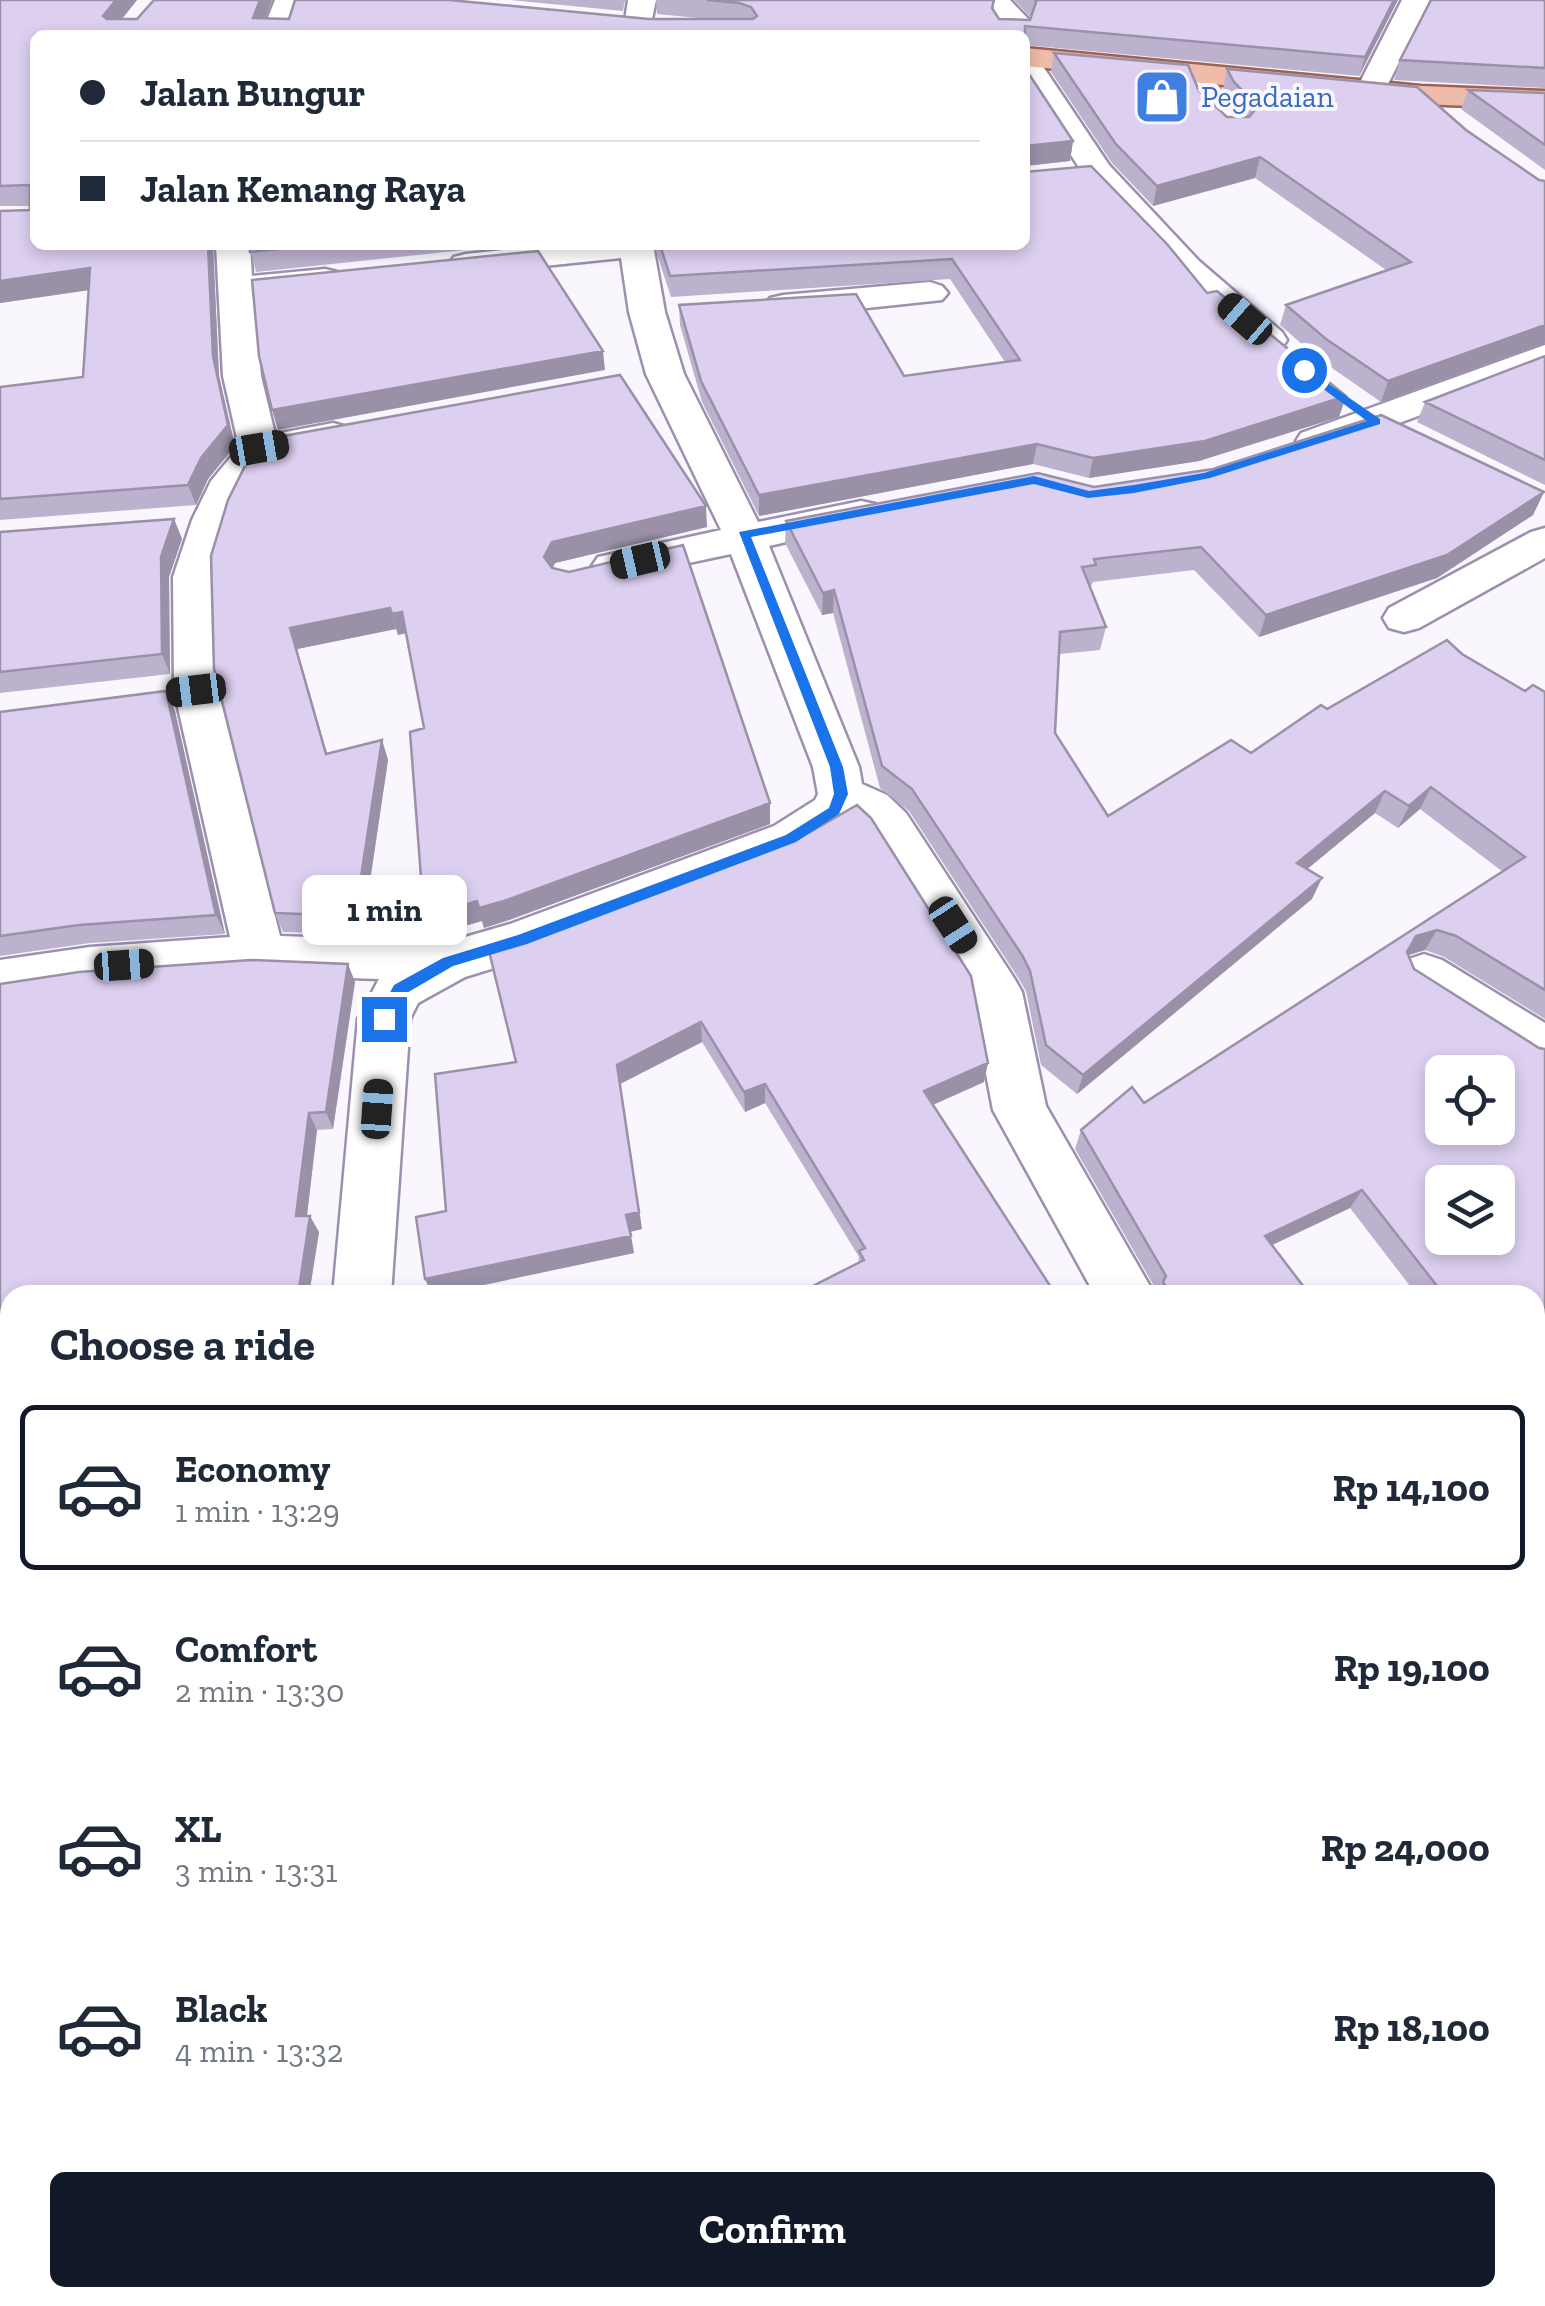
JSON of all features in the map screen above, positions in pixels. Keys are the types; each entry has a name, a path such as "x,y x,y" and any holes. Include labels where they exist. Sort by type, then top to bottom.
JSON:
{"main road":[{"path":"608,24 647,19"},
{"path":"1030,60 1421,95 1545,100"}],"street":[{"path":"278,30 289,0"},
{"path":"994,0 1016,21 1008,26 1010,30"},
{"path":"1371,90 1416,0"},
{"path":"1030,68 1098,170 1186,268 1289,357"},
{"path":"1198,74 1212,108 1233,126"},
{"path":"1421,95 1462,132"},
{"path":"1061,175 1098,170"},
{"path":"232,250 242,376 259,448"},
{"path":"426,268 598,250"},
{"path":"363,1285 384,1019 400,990 448,962 558,927 791,838 834,811 841,794 836,767 744,535 645,378 660,311 637,250"},
{"path":"235,288 350,276"},
{"path":"746,307 930,293"},
{"path":"1282,452 1393,430 1545,356"},
{"path":"1333,390 1393,430"},
{"path":"259,956 176,692 194,578 194,521 259,448 375,427"},
{"path":"571,576 744,535 899,506"},
{"path":"1404,618 1545,541"},
{"path":"841,794 870,808 889,824 996,992 1020,1110 1120,1285"},
{"path":"0,980 90,967 259,956 448,962"},
{"path":"1424,974 1545,1048"}],"building":[{"path":"0,0 116,0 103,16 107,19 137,19 154,0 260,0 253,18 289,19 295,0 449,0 649,19 753,19 757,16 751,7 707,0 994,0 992,8 999,19 1030,20 1035,0 1394,0 1365,57 1025,26 1025,30 30,30 30,185 0,186"},
{"path":"1431,0 1545,0 1545,68 1400,60"},
{"path":"1054,53 1188,65 1199,91 1227,117 1249,117 1258,106 1227,69 1417,87 1466,130 1545,181 1545,325 1388,381 1326,339 1286,305 1411,262 1260,157 1157,186 1115,143"},
{"path":"1030,76 1073,141 1030,145"},
{"path":"1468,90 1545,93 1545,145"},
{"path":"1091,166 1167,244 1207,293 1217,291 1346,396 1205,441 1093,458 1037,444 759,495 701,381 679,305 856,294 904,376 1020,360 952,259 670,276 662,250 1030,250 1030,172"},
{"path":"30,210 30,250 208,250 213,356 228,425 201,458 188,485 0,499 0,387 83,377 90,268 0,281 0,211"},
{"path":"538,251 603,351 272,410 259,356 252,280"},
{"path":"1545,356 1545,460 1425,402"},
{"path":"620,375 706,506 552,542 544,557 552,568 569,572 683,545 770,803 504,901 479,908 477,901 424,917 410,732 424,728 402,612 392,614 390,608 290,628 326,754 382,740 355,916 275,913 214,669 211,556 228,500 245,466 267,439"},
{"path":"1381,415 1544,492 1447,555 1266,615 1201,547 1094,559 1096,565 1082,567 1106,627 1060,632 1055,733 1108,816 1231,740 1251,753 1321,705 1327,709 1447,640 1462,654 1525,691 1533,685 1545,692 1545,990 1456,936 1437,930 1416,936 1407,952 1414,969 1545,1049 1545,1285 1436,1285 1362,1190 1265,1236 1302,1285 1165,1285 1166,1276 1081,1130 1132,1087 1144,1103 1525,857 1431,787 1409,806 1385,791 1297,863 1322,878 1083,1075 1046,1045 1030,971 1022,955 912,789 882,766 834,590 823,593 786,521 1038,473 1094,487 1213,469"},
{"path":"174,519 161,557 162,654 0,672 0,532"},
{"path":"166,691 216,915 79,925 0,936 0,712"},
{"path":"857,805 871,818 971,976 988,1063 924,1091 1050,1285 815,1285 864,1260 859,1251 865,1248 765,1084 744,1092 701,1022 617,1065 639,1212 626,1215 631,1236 425,1279 416,1217 446,1211 435,1074 516,1062 489,951 537,937 810,832"},
{"path":"251,960 348,964 326,1112 309,1113 296,1216 310,1216 300,1285 0,1285 0,984 79,972"}],"place":[{"name":"Pegadaian","path":"1162,97"}],"route":[{"path":"384,1019 400,990 448,962 522,940 718,869 791,838 834,811 841,794 836,767 744,535 1034,480 1088,494 1134,489 1206,476 1376,422 1304,370"}]}
